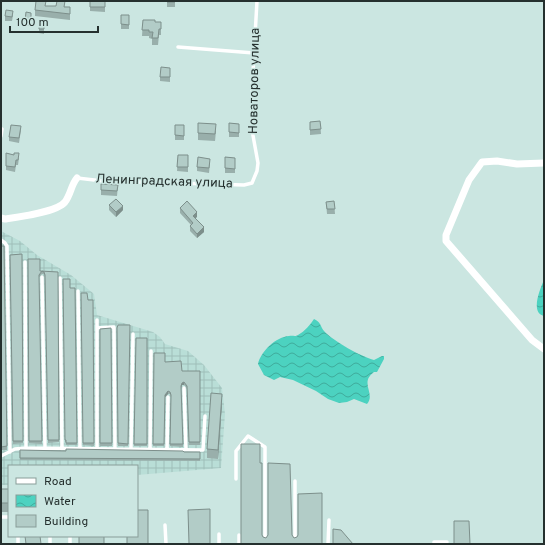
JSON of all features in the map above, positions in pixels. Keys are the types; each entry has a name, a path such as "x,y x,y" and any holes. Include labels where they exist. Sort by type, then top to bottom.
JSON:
{"street":[{"path":"544,164 517,164 497,160 482,162 469,180 446,235 446,241 532,340 544,348"},
{"path":"1,218 5,219 49,211 61,206 72,191 73,183 77,178"}],"lane":[{"name":"Новаторов улица","path":"252,183 257,171 258,163 252,130 252,89 257,1"},
{"path":"178,47 254,53"},
{"path":"1,136 2,129"},
{"name":"Ленинградская улица","path":"77,178 103,181 244,185 252,183"},
{"path":"1,240 7,246 10,452"},
{"path":"25,262 26,448"},
{"path":"42,277 45,449"},
{"path":"60,278 62,449"},
{"path":"78,291 80,449"},
{"path":"97,320 97,449"},
{"path":"97,328 114,327 115,449"},
{"path":"131,449 133,334"},
{"path":"150,450 151,351"},
{"path":"184,388 186,450"},
{"path":"167,450 168,397"},
{"path":"1,456 15,449 26,448 203,450 205,416"},
{"path":"236,480 236,451 248,436 265,447 265,544"},
{"path":"295,481 295,544"},
{"path":"328,544 329,520"},
{"path":"165,525 166,544"},
{"path":"219,534 219,544"},
{"path":"238,535 239,544"},
{"path":"434,544 434,542 447,542"}],"shaded area":[{"path":"1,231 20,241 37,255 71,275 94,294 97,315 153,332 160,337 165,344 188,351 204,365 222,388 225,414 221,468 138,475 138,465 8,465 8,485 1,485"}],"water":[{"path":"544,280 544,316 540,314 538,310 537,300"},
{"path":"314,319 328,335 355,352 374,360 384,356 384,359 377,372 374,372 368,380 370,396 367,404 354,399 339,403 328,399 316,391 293,380 280,377 274,380 264,375 258,364 262,354 279,339 289,336 296,336 301,333"}],"building":[{"path":"36,1 46,1 45,6 56,6 57,1 65,1 64,7 70,7 70,14 35,10"},
{"path":"90,1 105,1 105,7 90,7"},
{"path":"6,10 13,11 12,17 5,16"},
{"path":"26,12 31,13 31,21 25,21"},
{"path":"121,15 129,15 129,25 121,24"},
{"path":"143,20 155,20 155,22 161,22 161,29 159,29 158,38 152,38 153,32 149,32 149,30 142,30"},
{"path":"39,21 44,21 44,29 39,29"},
{"path":"161,67 170,68 170,77 160,77"},
{"path":"320,121 321,129 310,130 310,122"},
{"path":"198,123 216,124 215,134 198,133"},
{"path":"229,123 239,124 239,133 229,132"},
{"path":"11,125 21,126 19,138 9,137"},
{"path":"175,125 184,125 184,136 175,135"},
{"path":"6,153 14,155 14,153 19,153 15,167 6,166"},
{"path":"178,155 188,155 188,167 177,167"},
{"path":"198,157 210,159 209,168 197,167"},
{"path":"225,157 235,158 235,169 225,168"},
{"path":"101,184 118,185 117,191 101,190"},
{"path":"116,199 123,206 116,212 109,205"},
{"path":"187,201 197,212 193,216 204,227 197,234 190,226 193,223 180,208"},
{"path":"334,201 335,209 327,209 326,202"},
{"path":"1,246 4,246 7,446 1,447"},
{"path":"22,254 23,441 13,441 10,255"},
{"path":"28,259 40,259 40,271 42,271 39,275 42,441 29,441"},
{"path":"42,271 58,272 59,440 48,440 45,275"},
{"path":"63,279 70,279 70,288 75,288 77,443 66,443 65,440"},
{"path":"81,293 87,293 88,300 93,300 94,443 83,443"},
{"path":"118,325 130,325 128,444 118,443"},
{"path":"111,328 112,443 100,443 100,329"},
{"path":"136,338 147,338 147,444 134,444"},
{"path":"154,353 165,353 165,362 181,361 182,371 200,371 200,442 189,442 187,386 184,382 181,386 183,444 170,444 171,395 168,391 165,395 164,444 153,444"},
{"path":"211,393 222,394 218,450 207,449"},
{"path":"241,444 260,444 260,463 262,463 263,537 266,538 268,535 268,463 290,464 292,535 294,538 298,535 298,494 322,493 322,544 241,544"},
{"path":"66,449 200,452 200,459 20,458 20,450 66,451"},
{"path":"1,489 8,489 8,503 1,503"},
{"path":"210,509 210,544 189,544 188,510"},
{"path":"138,510 148,510 148,544 127,544 127,537 138,537"},
{"path":"454,521 469,521 470,544 454,544"},
{"path":"333,529 341,530 353,544 333,544"},
{"path":"25,537 40,537 41,544 26,544"},
{"path":"79,537 104,537 104,544 79,544"}]}
